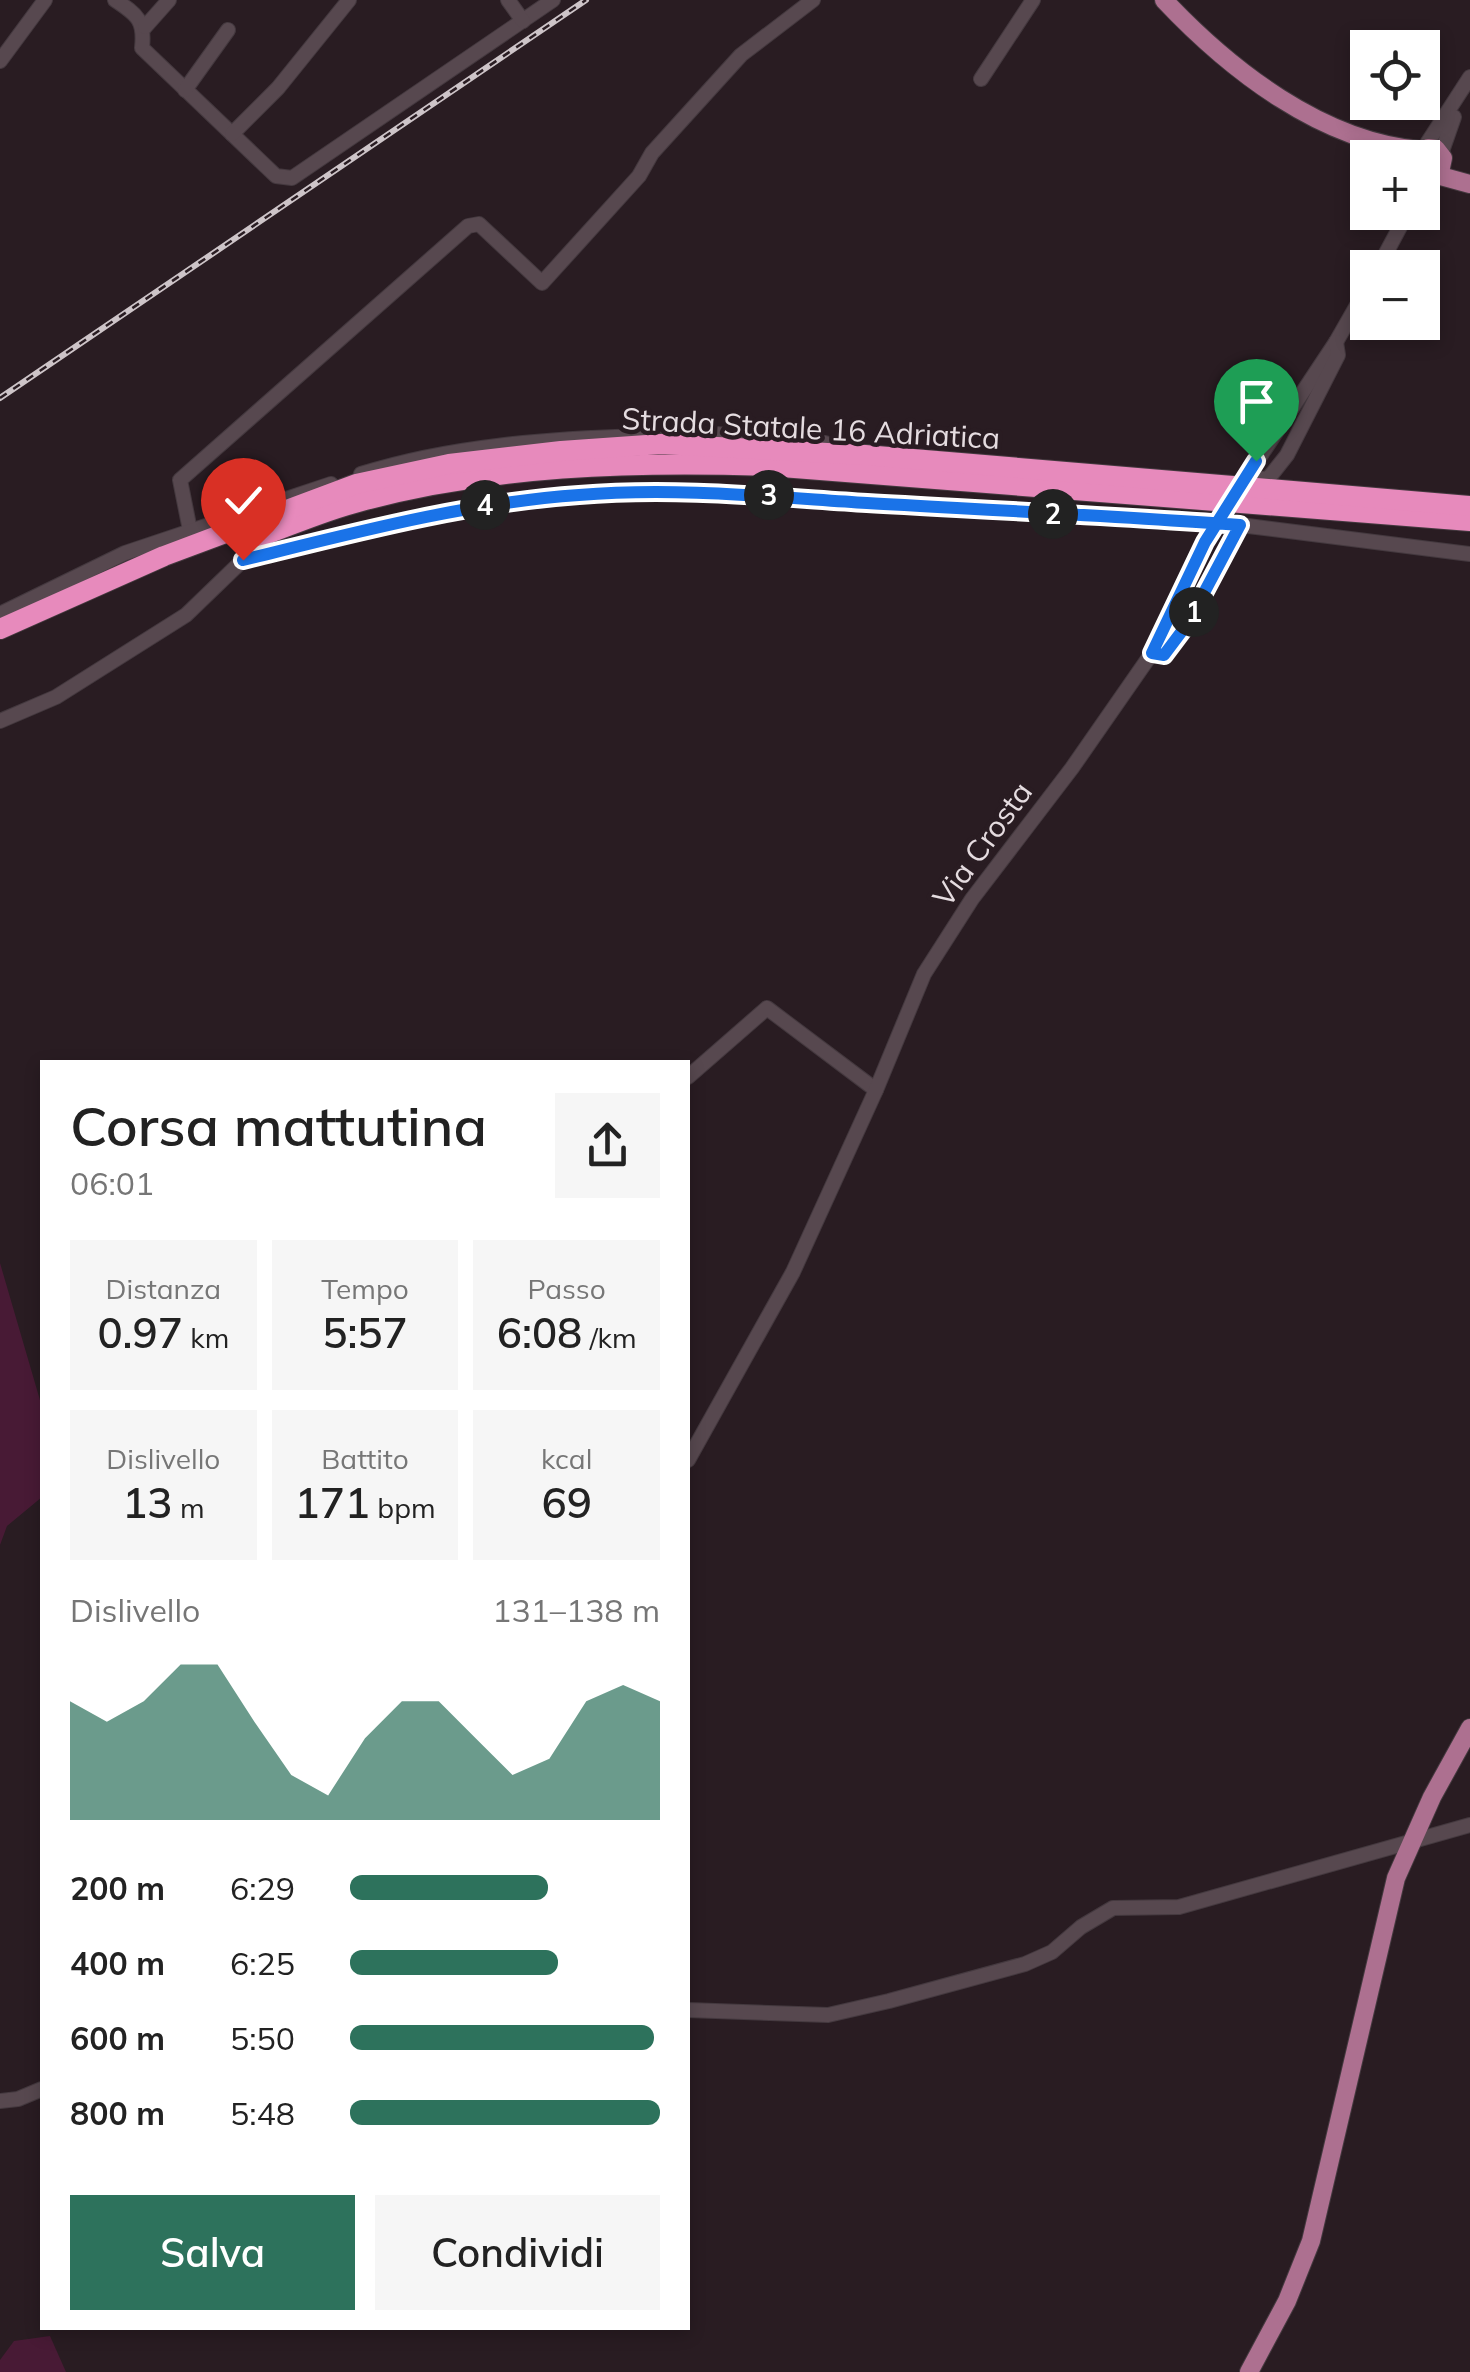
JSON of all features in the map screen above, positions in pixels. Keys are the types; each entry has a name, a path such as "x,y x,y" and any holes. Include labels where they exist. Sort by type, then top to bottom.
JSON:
{"highway":[{"name":"Strada Statale 16 Adriatica","path":"0,629 164,556 356,484 449,464 561,450 660,444 865,455 1470,506"},
{"name":"Strada Statale 16 Adriatica","path":"0,642 164,570 356,502 455,483 605,466 768,466 1470,521"}],"main road":[{"path":"1164,0 1198,36 1246,74 1324,122 1372,140"},
{"path":"1440,167 1470,172"},
{"path":"1440,170 1470,184"},
{"path":"1250,2372 1287,2301 1310,2240 1396,1878 1470,1728"}],"street":[{"path":"0,60 45,0"},
{"path":"116,0 138,14 144,26 142,48 276,176 292,178 553,0"},
{"path":"144,26 169,0"},
{"path":"232,134 278,88 349,0"},
{"path":"508,0 523,21"},
{"path":"190,530 180,480 468,226 480,224 542,283 741,56 813,0"},
{"path":"981,79 1033,0"},
{"path":"184,90 228,30"},
{"path":"1438,140 1468,81"},
{"name":"Via Crosta","path":"690,1456 793,1272 924,974 972,899 1072,768 1152,653 1205,542 1350,318"},
{"path":"0,614 125,553 410,458 566,438 716,434 1268,480 1287,455 1338,354 1336,342"},
{"path":"0,721 56,697 186,614 243,560 483,505 579,494 718,492 1240,525 1470,554"},
{"path":"1152,653 1164,655 1188,623 1240,525"},
{"path":"690,1075 768,1008 876,1090"},
{"path":"690,2010 828,2015 888,2001 1025,1964 1052,1952 1081,1927 1113,1908 1179,1907 1470,1825"},
{"path":"0,2101 40,2090"}],"shaded area":[{"path":"0,1263 40,1400 40,1499 7,1526 0,1545"},
{"path":"50,2336 66,2372 0,2372 0,2360 14,2341"}],"railway":[{"path":"0,398 586,0"}],"route":[{"path":"243,560 483,505 623,492 718,492 857,502 1160,520 1240,525 1188,623 1164,655 1152,653 1205,542 1256,461"}]}
